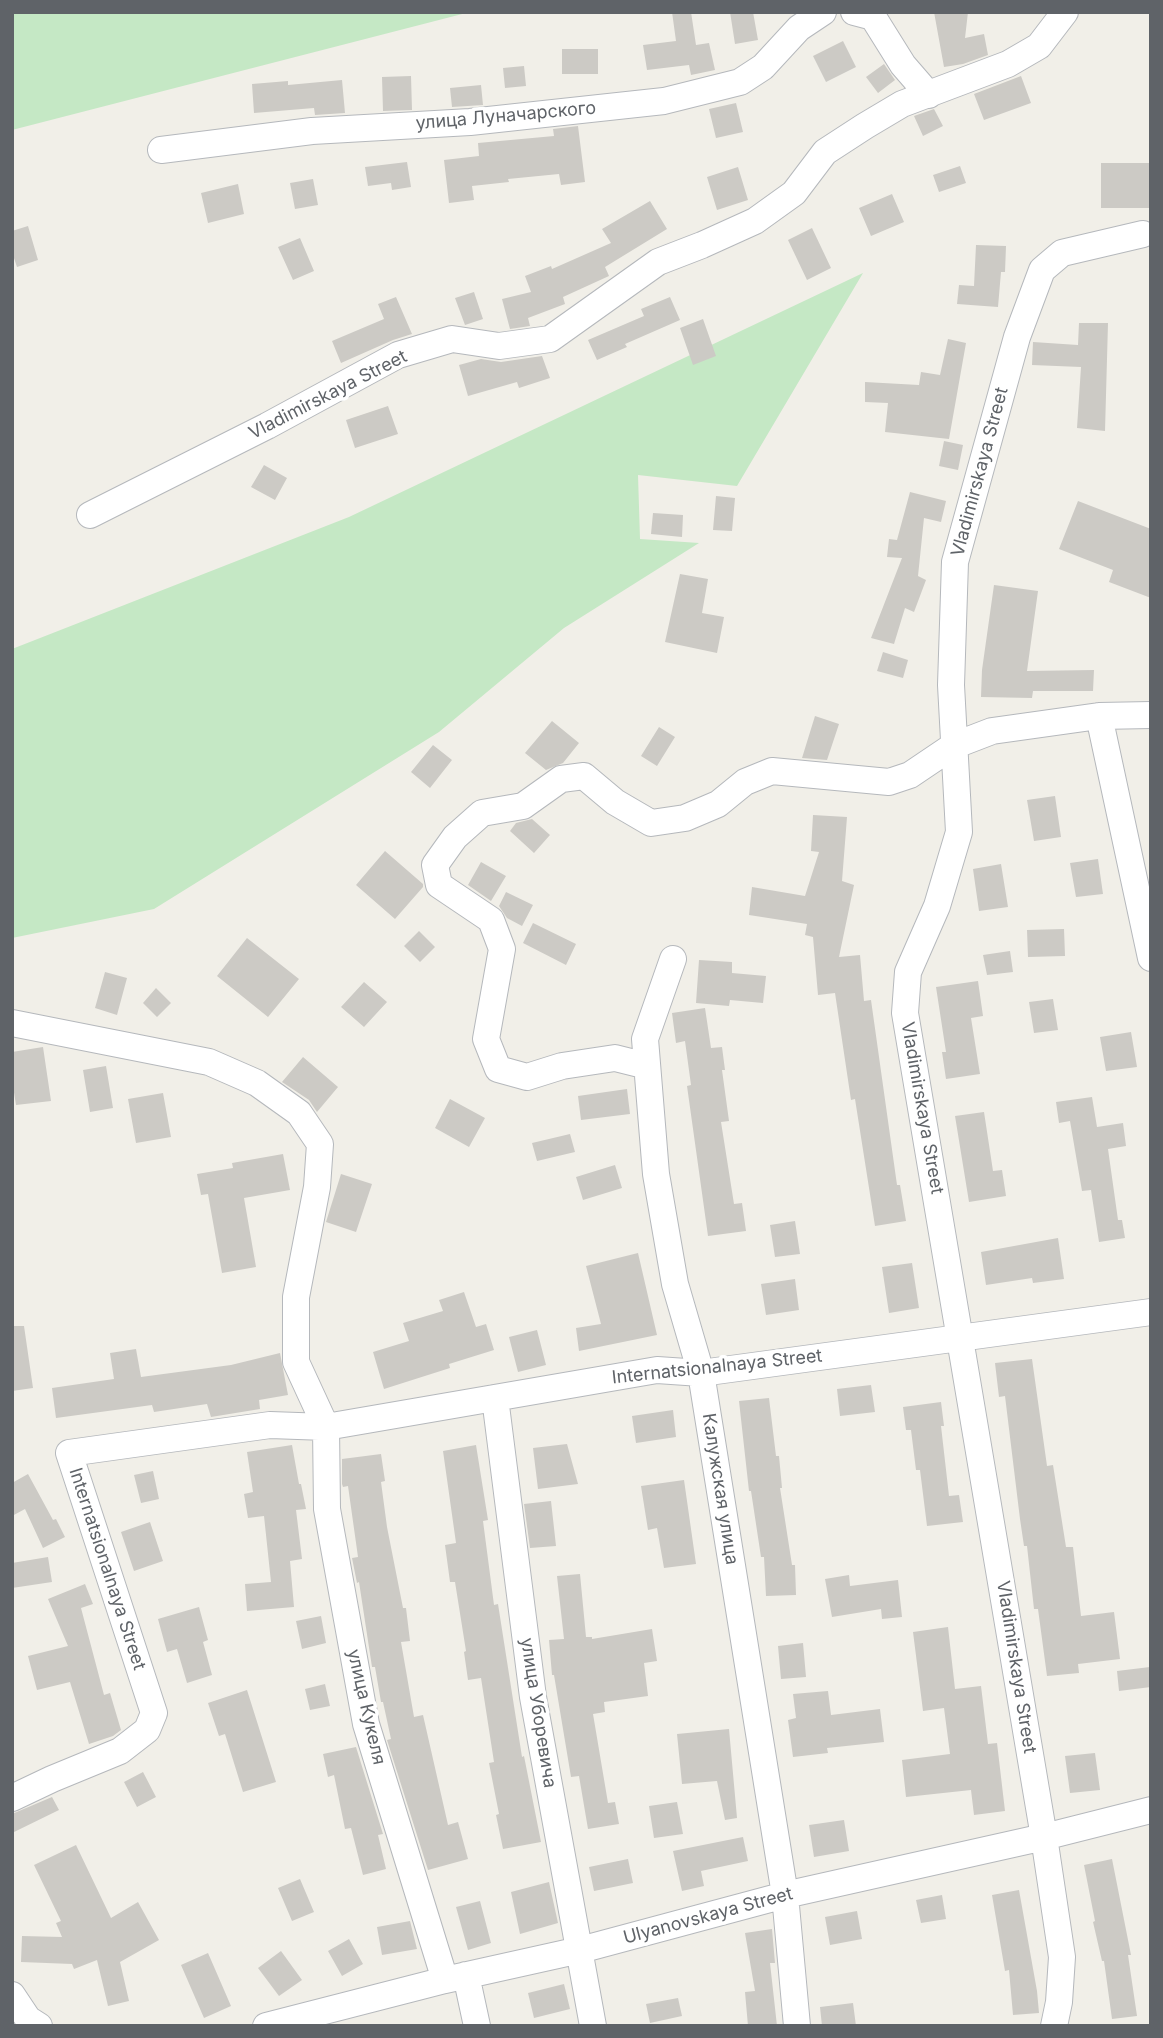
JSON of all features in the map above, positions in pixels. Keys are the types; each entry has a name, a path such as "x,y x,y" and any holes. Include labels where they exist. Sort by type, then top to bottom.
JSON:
{"street":[{"name":"улица Луначарского","path":"162,150 312,131 470,122 664,101 740,82 763,67 799,28 822,12"},
{"path":"854,12 873,17 903,65 929,95"},
{"name":"Vladimirskaya Street","path":"90,515 267,426 398,355 452,339 499,346 550,338 658,262 755,221 794,193 825,152 902,104 1008,64 1039,46 1065,12"},
{"name":"Vladimirskaya Street","path":"1054,2026 1059,2002 1062,1957 962,1338 905,1013 908,972 937,906 959,832 951,685 955,562 1021,325 1042,270 1062,253 1143,234"},
{"path":"647,1066 615,1058 562,1066 527,1077 498,1069 486,1039 502,949 491,920 439,885 435,865 455,837 482,813 523,806 561,779 584,776 615,802 651,823 685,818 718,804 745,782 772,771 889,782 910,775 953,746 992,732 1100,716 1151,715"},
{"path":"1100,716 1151,958"},
{"name":"Калужская улица","path":"673,959 645,1039 656,1174 675,1284 701,1373 785,1895 797,2026"},
{"path":"12,1023 209,1062 257,1083 299,1113 320,1144 317,1187 296,1297 296,1362 326,1427"},
{"name":"Internatsionalnaya Street","path":"12,1798 120,1751 147,1730 154,1713 69,1453 270,1426 326,1427 657,1370 701,1373 1151,1312"},
{"name":"улица Уборевича","path":"495,1398 533,1697 593,2026"},
{"name":"улица Кукеля","path":"326,1427 327,1510 366,1724 455,1978 477,2026"},
{"name":"Ulyanovskaya Street","path":"266,2026 455,1978 580,1950 785,1895 1151,1810"},
{"path":"12,1994 28,2018 39,2026"}],"green space":[{"path":"12,12 470,12 12,130"},
{"path":"863,273 737,486 638,475 640,539 699,543 564,628 439,732 154,909 12,938 12,649 349,517"}],"building":[{"path":"672,12 691,12 696,45 709,43 715,70 691,75 689,65 647,70 643,45 676,41"},
{"path":"730,12 753,12 758,40 735,44"},
{"path":"934,12 968,12 965,38 984,34 988,55 963,64 944,67"},
{"path":"843,41 856,67 826,82 813,56"},
{"path":"562,49 598,49 598,74 562,74"},
{"path":"884,64 895,80 878,93 866,77"},
{"path":"524,66 526,86 505,88 503,68"},
{"path":"411,76 412,110 383,111 382,77"},
{"path":"1021,76 1031,103 984,120 974,94"},
{"path":"342,80 345,113 315,115 314,108 254,113 252,84 288,81 288,85"},
{"path":"481,85 483,105 452,107 450,88"},
{"path":"736,103 743,132 716,138 709,109"},
{"path":"934,109 943,126 923,136 914,116"},
{"path":"578,126 585,182 561,185 559,174 508,179 509,182 472,186 474,200 449,203 444,160 479,156 478,143 554,136 553,129"},
{"path":"407,162 411,187 392,190 391,183 368,186 365,167"},
{"path":"1101,163 1151,163 1151,208 1101,208"},
{"path":"960,166 966,183 939,192 933,175"},
{"path":"738,167 748,200 717,210 707,177"},
{"path":"313,179 318,205 295,209 290,183"},
{"path":"238,184 244,214 208,223 201,193"},
{"path":"892,194 904,222 871,236 859,208"},
{"path":"650,201 667,229 605,267 609,276 563,297 565,304 528,318 530,326 510,329 502,299 531,292 525,276 551,266 552,269 611,243 602,229"},
{"path":"28,226 38,260 17,267 12,252 12,231"},
{"path":"812,228 831,268 807,280 788,240"},
{"path":"300,238 314,271 293,280 278,247"},
{"path":"976,245 1006,246 1005,272 1001,272 998,307 957,304 959,285 974,286"},
{"path":"474,292 483,319 465,325 455,298"},
{"path":"396,297 412,334 341,363 332,341 384,319 378,304"},
{"path":"670,297 680,320 625,344 627,347 597,360 588,340 644,316 641,309"},
{"path":"703,319 716,356 693,365 680,328"},
{"path":"1079,323 1108,323 1105,431 1077,428 1081,367 1032,365 1033,342 1078,345"},
{"path":"948,339 966,343 949,439 885,432 888,403 865,402 865,382 919,385 921,372 940,375"},
{"path":"542,356 550,378 519,388 517,382 468,396 459,365 481,359 501,362"},
{"path":"388,406 398,434 355,448 346,420"},
{"path":"944,441 963,445 958,470 939,466"},
{"path":"264,465 287,478 275,500 251,487"},
{"path":"910,492 946,501 941,522 924,518 918,576 926,580 914,612 905,608 894,644 871,638 902,558 887,557 889,539 897,540"},
{"path":"716,496 735,498 732,531 713,530"},
{"path":"1078,501 1151,529 1151,598 1109,582 1113,570 1059,549"},
{"path":"653,513 683,515 682,537 651,534"},
{"path":"680,574 708,579 702,613 724,617 717,653 665,642"},
{"path":"994,585 1038,591 1027,671 1094,670 1093,691 1033,691 1032,698 981,697 982,670"},
{"path":"883,652 908,660 903,678 877,671"},
{"path":"815,716 839,724 827,760 802,758"},
{"path":"552,721 579,743 563,763 546,770 525,753"},
{"path":"659,727 675,737 657,766 641,756"},
{"path":"433,745 452,760 430,788 411,772"},
{"path":"1055,796 1061,837 1034,841 1027,800"},
{"path":"813,815 847,817 842,881 854,885 839,957 860,955 864,1001 871,1000 897,1185 900,1185 906,1221 875,1226 855,1099 851,1100 835,993 818,995 813,937 805,935 807,924 749,915 752,887 805,896 819,852 811,851"},
{"path":"532,819 550,835 534,853 510,831 516,823"},
{"path":"385,851 423,884 395,919 356,885"},
{"path":"1098,859 1103,894 1076,897 1070,863"},
{"path":"481,862 506,876 491,901 468,885"},
{"path":"1001,864 1008,907 979,911 973,869"},
{"path":"506,892 533,905 522,926 507,918 499,906"},
{"path":"533,923 576,944 566,965 523,943"},
{"path":"1064,929 1065,956 1028,957 1027,930"},
{"path":"419,931 435,947 420,962 404,946"},
{"path":"247,938 299,979 268,1017 217,976"},
{"path":"1010,951 1013,972 987,975 983,955"},
{"path":"699,960 732,962 732,973 766,976 763,1003 730,1000 729,1006 696,1003"},
{"path":"105,972 127,978 117,1015 95,1008"},
{"path":"978,981 983,1016 971,1018 980,1074 946,1079 942,1052 946,1052 936,987"},
{"path":"364,982 387,1002 364,1027 341,1007"},
{"path":"156,988 171,1003 157,1017 143,1003"},
{"path":"1053,999 1058,1030 1034,1033 1029,1002"},
{"path":"705,1008 711,1048 722,1047 725,1070 722,1070 729,1121 721,1122 734,1204 742,1203 746,1231 708,1236 687,1086 691,1085 685,1041 676,1043 672,1013"},
{"path":"1131,1032 1137,1067 1106,1071 1100,1037"},
{"path":"43,1047 51,1101 16,1105 12,1080 12,1052"},
{"path":"303,1057 338,1087 317,1112 309,1100 282,1082"},
{"path":"106,1066 113,1108 90,1112 83,1070"},
{"path":"627,1089 630,1114 581,1120 578,1096"},
{"path":"163,1093 171,1137 136,1143 128,1099"},
{"path":"1092,1097 1097,1127 1123,1123 1126,1146 1108,1149 1118,1220 1122,1220 1125,1238 1099,1242 1091,1190 1082,1191 1070,1121 1059,1123 1056,1102"},
{"path":"450,1099 485,1118 469,1147 435,1128"},
{"path":"984,1112 993,1171 1002,1170 1006,1196 969,1202 955,1116"},
{"path":"570,1134 575,1152 537,1161 532,1143"},
{"path":"283,1154 290,1190 244,1198 256,1267 222,1273 208,1194 201,1195 197,1174 233,1168 232,1163"},
{"path":"615,1165 622,1188 583,1200 576,1177"},
{"path":"341,1174 372,1184 356,1232 326,1222"},
{"path":"795,1221 800,1254 775,1257 770,1225"},
{"path":"1058,1238 1064,1279 1033,1283 1032,1278 986,1285 981,1252"},
{"path":"638,1253 657,1335 579,1351 576,1328 601,1324 586,1266"},
{"path":"912,1263 919,1308 889,1313 882,1267"},
{"path":"795,1279 799,1310 766,1315 761,1284"},
{"path":"464,1292 476,1327 486,1324 494,1350 449,1364 450,1368 384,1389 373,1352 409,1341 403,1323 443,1311 439,1300"},
{"path":"12,1326 24,1326 33,1388 12,1391"},
{"path":"537,1330 546,1365 518,1372 509,1337"},
{"path":"136,1349 141,1377 231,1365 280,1353 288,1395 259,1400 260,1409 211,1417 207,1404 154,1412 152,1405 56,1418 52,1388 114,1379 110,1353"},
{"path":"1032,1359 1047,1466 1053,1465 1066,1547 1073,1547 1081,1616 1114,1612 1120,1659 1078,1664 1079,1673 1047,1676 1038,1609 1034,1609 1027,1546 1024,1546 1005,1396 999,1397 995,1363"},
{"path":"871,1385 875,1412 840,1416 837,1389"},
{"path":"769,1398 776,1456 779,1456 780,1488 792,1565 795,1565 796,1595 766,1596 764,1557 761,1557 749,1491 739,1401"},
{"path":"941,1402 949,1496 959,1495 963,1522 927,1526 920,1470 916,1470 911,1430 906,1430 903,1407"},
{"path":"673,1410 676,1437 636,1443 632,1416"},
{"path":"567,1444 578,1484 538,1489 533,1448"},
{"path":"292,1445 306,1509 296,1510 302,1559 290,1561 294,1607 247,1611 245,1584 271,1582 264,1516 248,1518 244,1494 253,1492 247,1452"},
{"path":"476,1445 488,1520 483,1521 494,1605 498,1604 522,1757 524,1756 541,1842 503,1849 489,1763 494,1762 481,1678 468,1680 455,1582 450,1582 445,1545 456,1543 443,1451"},
{"path":"381,1454 385,1481 381,1482 387,1527 403,1608 406,1608 410,1641 401,1642 414,1717 423,1715 448,1825 458,1822 468,1859 428,1870 387,1740 391,1739 375,1667 372,1667 359,1582 357,1583 352,1558 358,1557 348,1486 343,1487 342,1484 342,1459"},
{"path":"153,1471 159,1499 141,1503 134,1475"},
{"path":"28,1474 65,1537 43,1548 25,1509 12,1516 12,1483"},
{"path":"684,1480 696,1564 664,1568 657,1528 648,1530 641,1486"},
{"path":"551,1501 556,1546 530,1548 524,1504"},
{"path":"150,1522 163,1561 134,1571 121,1532"},
{"path":"48,1557 52,1582 12,1588 12,1563"},
{"path":"580,1574 586,1637 592,1639 652,1629 657,1661 644,1663 648,1696 604,1702 605,1712 593,1714 608,1803 615,1802 619,1824 588,1829 579,1776 571,1777 552,1675 549,1640 564,1639 557,1576"},
{"path":"849,1575 850,1586 898,1580 902,1617 882,1619 881,1609 832,1617 825,1579"},
{"path":"85,1584 93,1604 81,1608 104,1695 110,1693 121,1730 113,1736 89,1744 70,1682 37,1690 28,1656 68,1646 48,1599"},
{"path":"199,1607 208,1640 203,1642 212,1675 187,1683 177,1649 167,1652 158,1619"},
{"path":"321,1616 326,1643 302,1649 296,1621"},
{"path":"948,1627 955,1689 981,1686 988,1744 997,1743 1005,1811 974,1815 971,1790 906,1797 902,1760 950,1754 944,1708 923,1711 913,1632"},
{"path":"803,1643 806,1677 781,1679 778,1646"},
{"path":"1150,1667 1151,1687 1119,1691 1117,1671"},
{"path":"325,1684 330,1706 310,1710 305,1689"},
{"path":"247,1690 276,1782 243,1792 225,1734 219,1736 208,1703"},
{"path":"828,1691 831,1715 880,1709 884,1742 827,1748 828,1753 793,1757 788,1720 796,1718 793,1694"},
{"path":"729,1729 737,1818 725,1820 717,1781 682,1784 677,1734"},
{"path":"356,1747 383,1834 378,1835 386,1869 363,1875 351,1828 345,1829 334,1775 328,1777 323,1754"},
{"path":"1095,1753 1100,1790 1070,1793 1065,1756"},
{"path":"143,1772 156,1797 137,1807 124,1782"},
{"path":"52,1797 59,1810 12,1833 12,1814"},
{"path":"677,1802 683,1834 654,1838 649,1806"},
{"path":"844,1820 849,1851 814,1857 809,1825"},
{"path":"743,1837 748,1861 701,1871 704,1886 682,1891 673,1851"},
{"path":"76,1845 111,1918 138,1902 159,1940 120,1962 129,2001 108,2006 97,1960 74,1969 72,1964 21,1962 22,1936 62,1937 56,1923 61,1921 34,1865"},
{"path":"628,1859 633,1883 594,1891 589,1867"},
{"path":"1112,1859 1131,1955 1128,1955 1137,2016 1112,2019 1104,1961 1093,1922 1095,1921 1084,1865"},
{"path":"300,1879 314,1912 292,1921 278,1888"},
{"path":"549,1882 558,1923 520,1934 511,1892"},
{"path":"1019,1890 1039,2013 1013,2015 1009,1970 1005,1971 992,1895"},
{"path":"942,1895 946,1919 921,1923 916,1900"},
{"path":"480,1901 491,1943 468,1950 456,1907"},
{"path":"857,1911 862,1939 830,1945 825,1917"},
{"path":"410,1921 417,1949 382,1955 377,1927"},
{"path":"772,1929 775,1963 770,1963 777,2026 748,2026 745,1992 755,1991 745,1933"},
{"path":"349,1939 363,1964 342,1976 328,1951"},
{"path":"281,1951 302,1980 279,1996 258,1968"},
{"path":"208,1953 231,2006 204,2018 181,1965"},
{"path":"564,1984 570,2009 534,2018 528,1993"},
{"path":"678,1998 682,2016 650,2023 646,2004"},
{"path":"853,2003 856,2026 822,2026 820,2007"}]}
